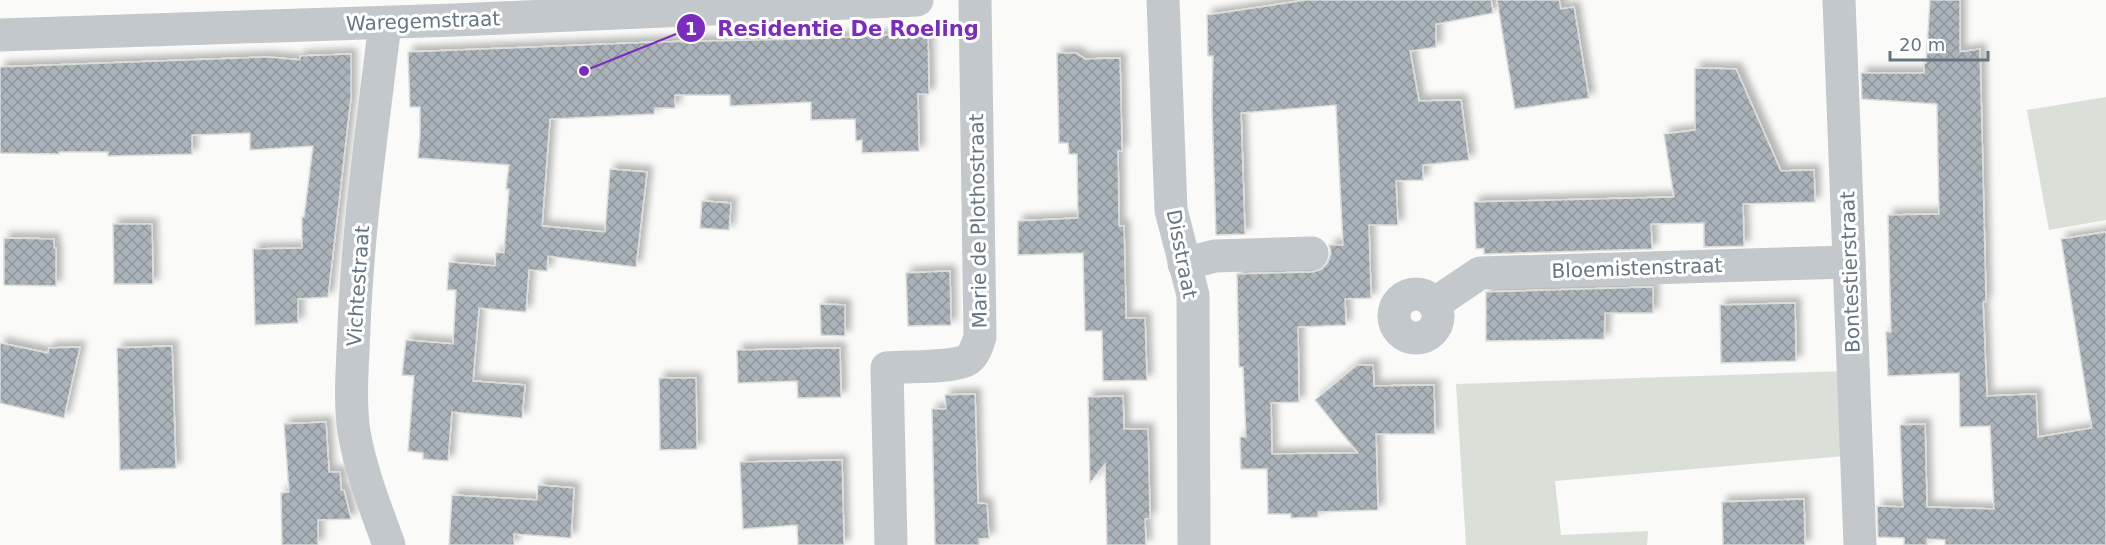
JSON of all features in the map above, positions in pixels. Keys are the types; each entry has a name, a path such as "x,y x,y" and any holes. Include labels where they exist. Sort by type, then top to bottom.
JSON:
{"street":[{"name":"Waregemstraat","path":"0,35 385,23 526,8 917,0"},
{"name":"Marie de Plothostraat","path":"891,545 887,368 966,361 975,351 980,337 975,0"},
{"name":"Disstraat","path":"1163,0 1171,210 1193,295 1194,545"},
{"name":"Bontestierstraat","path":"1839,0 1860,545"},
{"name":"Vichtestraat","path":"385,23 364,202 356,293 352,380 354,432 370,493 389,545"},
{"path":"1184,264 1215,256 1312,253"},
{"name":"Bloemistenstraat","path":"1434,304 1479,273 1850,262"}],"shaded area":[{"path":"2106,97 2106,220 2049,230 2027,110"},
{"path":"1846,371 1845,456 1555,481 1561,535 1648,531 1647,545 1466,545 1456,384"}],"building":[{"path":"1306,0 1491,0 1493,13 1436,24 1436,47 1410,51 1419,101 1461,100 1469,160 1423,165 1423,180 1396,181 1398,225 1369,225 1371,298 1345,299 1346,325 1298,327 1299,402 1271,403 1272,454 1358,453 1315,400 1357,365 1373,365 1374,386 1434,385 1435,434 1376,434 1378,510 1318,512 1318,517 1291,518 1291,514 1268,514 1267,469 1241,469 1240,437 1246,437 1243,367 1239,367 1237,274 1313,272 1322,269 1328,262 1331,253 1329,245 1343,245 1336,105 1241,113 1245,234 1216,235 1212,107 1213,56 1208,56 1207,15"},
{"path":"1497,0 1559,0 1561,9 1574,7 1589,98 1515,109"},
{"path":"1930,0 1960,0 1960,52 1980,49 1986,301 1983,302 1987,396 2036,394 2038,437 2092,428 2061,239 2106,232 2106,545 1945,545 1945,540 1927,539 1927,545 1904,545 1904,538 1878,537 1877,506 1903,507 1900,425 1925,424 1927,507 1994,509 1990,426 1960,427 1959,373 1888,376 1886,332 1891,332 1888,215 1939,214 1937,104 1862,99 1861,73 1924,73"},
{"path":"928,33 929,94 918,94 919,151 862,153 862,140 856,141 855,119 811,120 811,102 730,106 730,95 675,95 675,108 655,108 654,114 550,119 542,226 605,232 610,169 647,172 636,267 548,256 547,271 529,270 526,312 479,308 473,381 525,385 522,418 452,412 448,461 423,459 423,453 408,451 414,376 402,375 406,340 453,344 456,290 447,290 449,262 495,266 496,252 504,253 509,165 418,158 420,107 410,107 408,52"},
{"path":"1057,53 1076,53 1085,59 1120,58 1122,151 1118,151 1119,226 1124,226 1126,318 1145,318 1147,380 1103,381 1102,331 1085,331 1083,253 1018,255 1018,221 1078,218 1077,154 1069,154 1068,143 1059,143"},
{"path":"351,54 351,97 328,297 298,299 298,323 255,325 253,249 302,248 302,217 304,217 313,146 250,150 250,133 192,135 192,154 108,156 108,152 0,153 0,67 268,57 300,60 300,56"},
{"path":"1695,68 1736,69 1781,171 1814,170 1815,202 1743,204 1744,246 1704,247 1704,223 1651,224 1652,249 1484,254 1484,248 1476,249 1474,202 1674,197 1664,134 1695,130"},
{"path":"702,201 731,203 729,230 700,228"},
{"path":"113,224 152,224 153,284 114,284"},
{"path":"4,238 54,239 56,286 4,285"},
{"path":"950,271 951,325 908,326 906,273"},
{"path":"1653,287 1653,313 1605,313 1604,339 1486,341 1486,292"},
{"path":"1795,303 1796,361 1721,363 1720,305"},
{"path":"820,304 845,305 845,336 821,335"},
{"path":"0,343 48,353 49,348 80,347 64,418 0,403"},
{"path":"172,346 176,468 120,470 117,348"},
{"path":"840,348 841,397 798,398 797,381 738,383 737,350"},
{"path":"659,378 696,378 697,449 660,450"},
{"path":"975,394 978,503 987,504 989,538 979,539 979,545 935,545 932,409 946,409 945,395"},
{"path":"1123,396 1124,429 1148,429 1150,518 1145,519 1146,545 1107,545 1105,464 1090,483 1088,397"},
{"path":"326,422 329,472 340,472 341,490 344,490 351,519 318,520 318,545 282,545 281,493 289,492 284,424"},
{"path":"842,460 844,545 798,545 797,525 743,529 740,462"},
{"path":"538,485 574,488 571,538 514,534 514,545 449,545 452,495 537,500"},
{"path":"1804,499 1805,545 1723,545 1722,502"}],"place":[{"name":"Residentie De Roeling","path":"584,71"}]}
